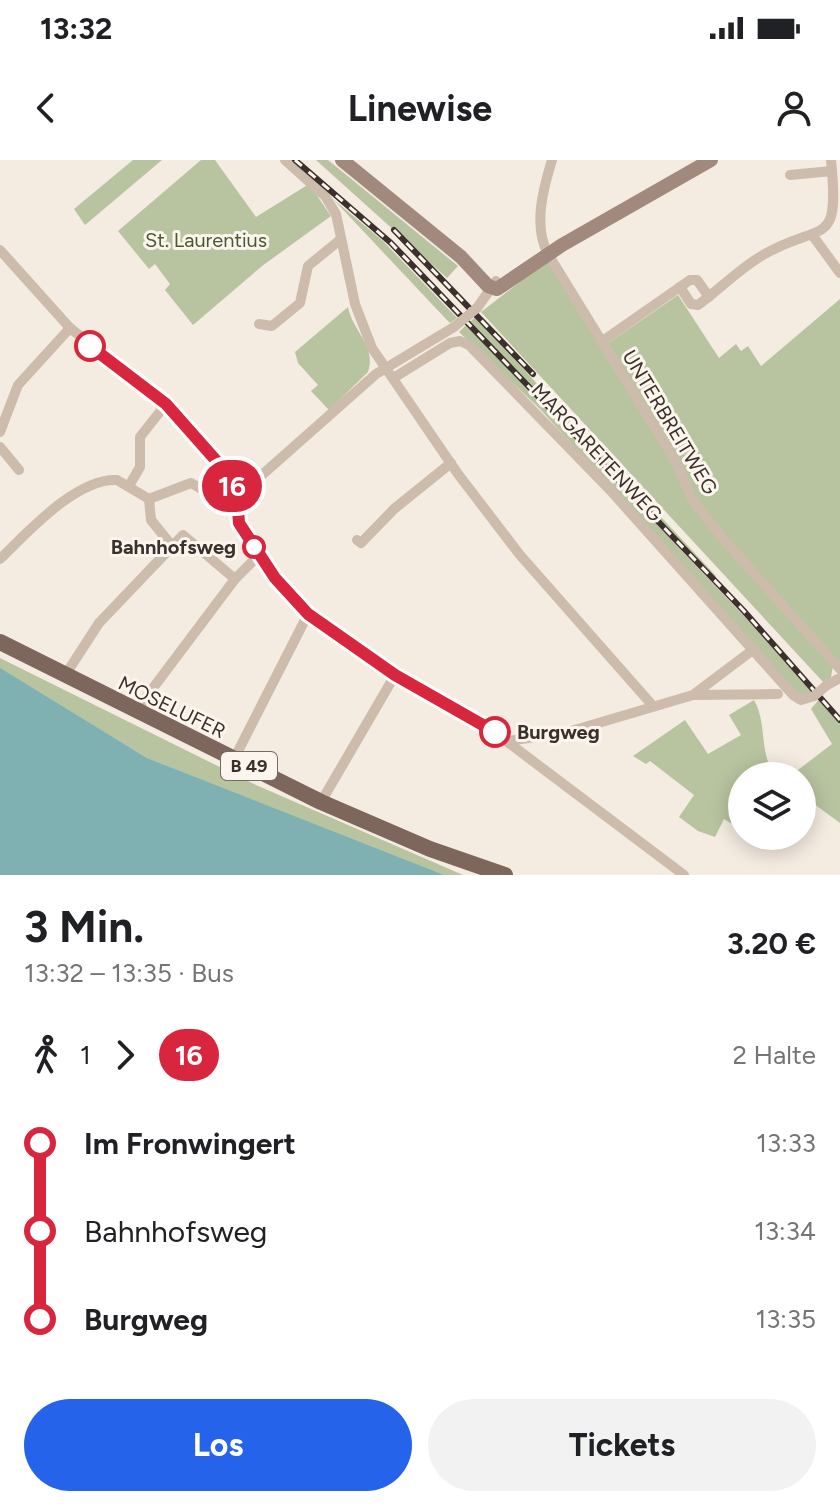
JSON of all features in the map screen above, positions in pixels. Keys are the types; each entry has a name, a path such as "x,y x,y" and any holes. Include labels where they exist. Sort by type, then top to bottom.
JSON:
{"main road":[{"name":"MOSELUFER","path":"0,642 64,677 321,802 430,849 505,875"}],"street":[{"path":"285,160 325,196 336,214 366,336 451,463 520,555 653,706"},
{"path":"342,160 461,257 500,283"},
{"path":"548,254 543,245 541,209 552,160"},
{"path":"149,499 191,483 215,497 237,497 387,368 454,327 500,283 711,160"},
{"path":"680,287 693,305 709,297 763,255 813,236 832,215 832,166 790,175"},
{"path":"813,236 840,273"},
{"path":"259,324 272,326 300,303 308,266 341,239"},
{"path":"0,250 70,328 166,404 228,474 237,497 238,520 259,555 308,614 395,675 477,719 684,875"},
{"name":"UNTERBREITWEG","path":"548,254 676,462 692,499 840,669"},
{"path":"601,342 690,280 697,280 709,297"},
{"path":"0,432 18,385 70,328"},
{"name":"MARGARETENWEG","path":"395,377 450,343 460,341 469,345 590,468 754,649"},
{"path":"129,486 140,467 140,437 166,404"},
{"path":"0,447 19,470"},
{"path":"357,540 361,543 394,509 451,463"},
{"path":"0,559 45,516 93,485 112,480 129,486 149,499"},
{"path":"149,499 151,520 172,546"},
{"path":"64,677 99,623 183,535 235,579"},
{"path":"135,712 235,579 259,555"},
{"path":"234,759 308,614"},
{"path":"693,695 754,649 795,697 806,700 840,678"},
{"path":"321,802 395,675"},
{"path":"508,741 542,738 693,695 778,694"}],"green space":[{"path":"133,160 162,160 85,225 74,209"},
{"name":"St. Laurentius","path":"201,160 215,160 256,217 309,184 331,216 262,266 193,325 165,290 170,284 155,264 149,269 118,231"},
{"path":"316,160 328,160 458,266 447,278"},
{"path":"333,199 383,241 457,318 450,323"},
{"path":"549,259 601,348 678,295 719,358 736,344 741,351 748,346 761,366 840,299 840,665 833,666 831,677 824,683 481,312"},
{"path":"348,307 367,347 370,363 368,372 329,410 311,391 318,385 298,363 295,352"},
{"path":"475,317 716,576 715,578 470,322"},
{"path":"466,325 813,692 799,696 540,409 459,332"},
{"path":"0,658 256,785 463,875 444,875 389,856 147,758 0,669"},
{"path":"820,698 840,724 840,823 816,805 816,762 808,762 832,744 811,709"},
{"path":"754,700 761,719 768,762 728,762 728,821 724,819 715,837 698,831 679,817 694,795 650,761 646,764 633,756 685,720 708,754 741,735 729,715"}],"water":[{"path":"0,668 147,758 444,875 0,875"}],"railway":[{"path":"295,160 391,243 743,610 840,720"},
{"path":"394,230 533,374"}],"bus line":[{"name":"16","path":"90,346 166,404 228,474 237,497 235,508 239,523 275,578 308,614 395,675 495,732"}],"place":[{"name":"Bahnhofsweg","path":"254,547"},
{"name":"Burgweg","path":"495,732"}]}
